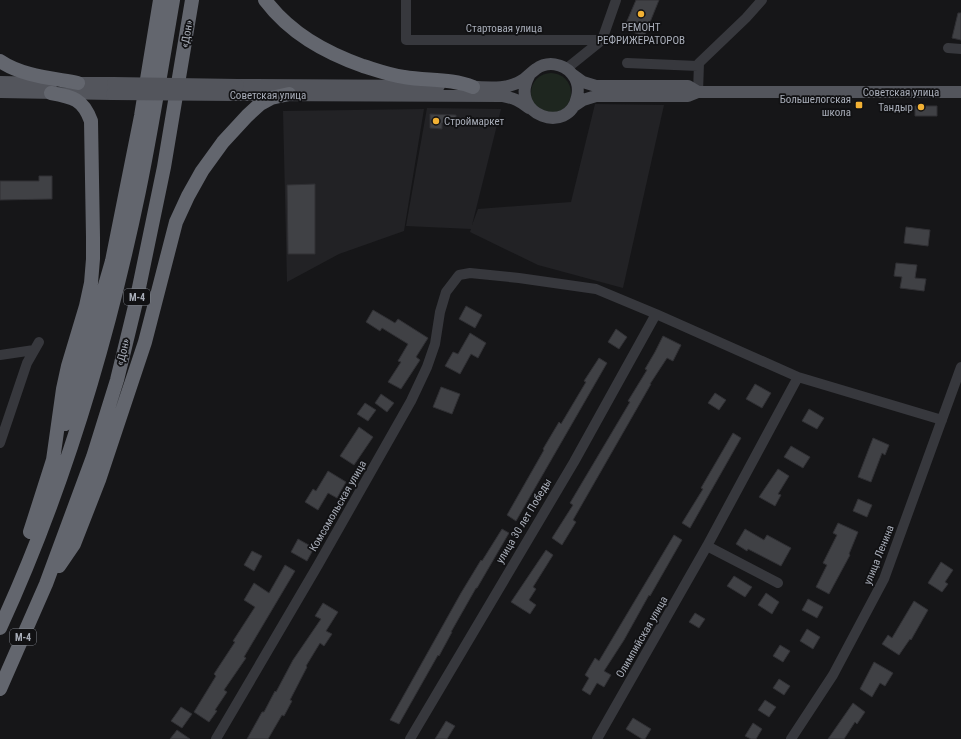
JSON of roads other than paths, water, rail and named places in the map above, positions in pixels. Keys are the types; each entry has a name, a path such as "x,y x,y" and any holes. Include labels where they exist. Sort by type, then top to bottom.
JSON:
{"highway":[{"path":"0,607 32,527 68,414 112,261 139,124 160,0"},
{"name":"«Дон»","path":"0,628 44,524 59,483 103,341 122,268 139,190 173,0"},
{"name":"«Дон»","path":"0,689 46,584 93,457 120,364 136,302 164,167 192,0"},
{"path":"265,0 283,20 302,36 326,51 350,61 382,73 403,78 463,82 473,86"},
{"path":"0,61 22,71 78,83"},
{"path":"51,93 73,97 88,111 91,121 93,237 91,283 65,382 53,460"},
{"path":"46,584 74,544 99,480 145,342 176,222 188,196 202,171 247,116 260,104 271,98 289,94"}],"main road":[{"path":"549,64 561,66 569,71 577,83 578,89 574,106 565,114 553,118 541,116 531,110 525,99 524,93 526,81 529,76 537,68 549,64"},
{"name":"Советская улица","path":"569,71 583,82 596,86 688,86 698,92"},
{"name":"Советская улица","path":"0,92 51,93 112,88 236,90 506,86 519,82 529,76"},
{"name":"Советская улица","path":"0,82 78,83 112,88"},
{"name":"Советская улица","path":"236,90 289,94 503,96 513,97 531,110"},
{"name":"Советская улица","path":"574,106 583,100 596,96 688,96 698,92 961,92"}],"street":[{"name":"Стартовая улица","path":"406,0 406,40 602,40"},
{"path":"569,71 602,40 616,0"},
{"path":"698,92 699,62 746,18 762,0"},
{"path":"948,48 961,49"},
{"path":"627,62 698,66"},
{"name":"Комсомольская улица","path":"216,739 412,401 435,344 440,312 446,292 459,275 470,274 519,278 596,289 656,314"},
{"path":"656,314 798,377 942,420"},
{"name":"улица 30 лет Победы","path":"410,739 574,462 656,314"},
{"path":"0,355 36,346 25,371 0,443"},
{"name":"улица Ленина","path":"791,739 833,675 884,579 961,367"},
{"name":"Олимпийская улица","path":"597,739 707,546 798,377"},
{"path":"707,546 778,583"}],"place":[{"name":"РЕМОНТ РЕФРИЖЕРАТОРОВ","path":"641,14"},
{"name":"Большелогская школа","path":"859,105"},
{"name":"Тандыр","path":"921,107"},
{"name":"Строймаркет","path":"436,121"}]}
